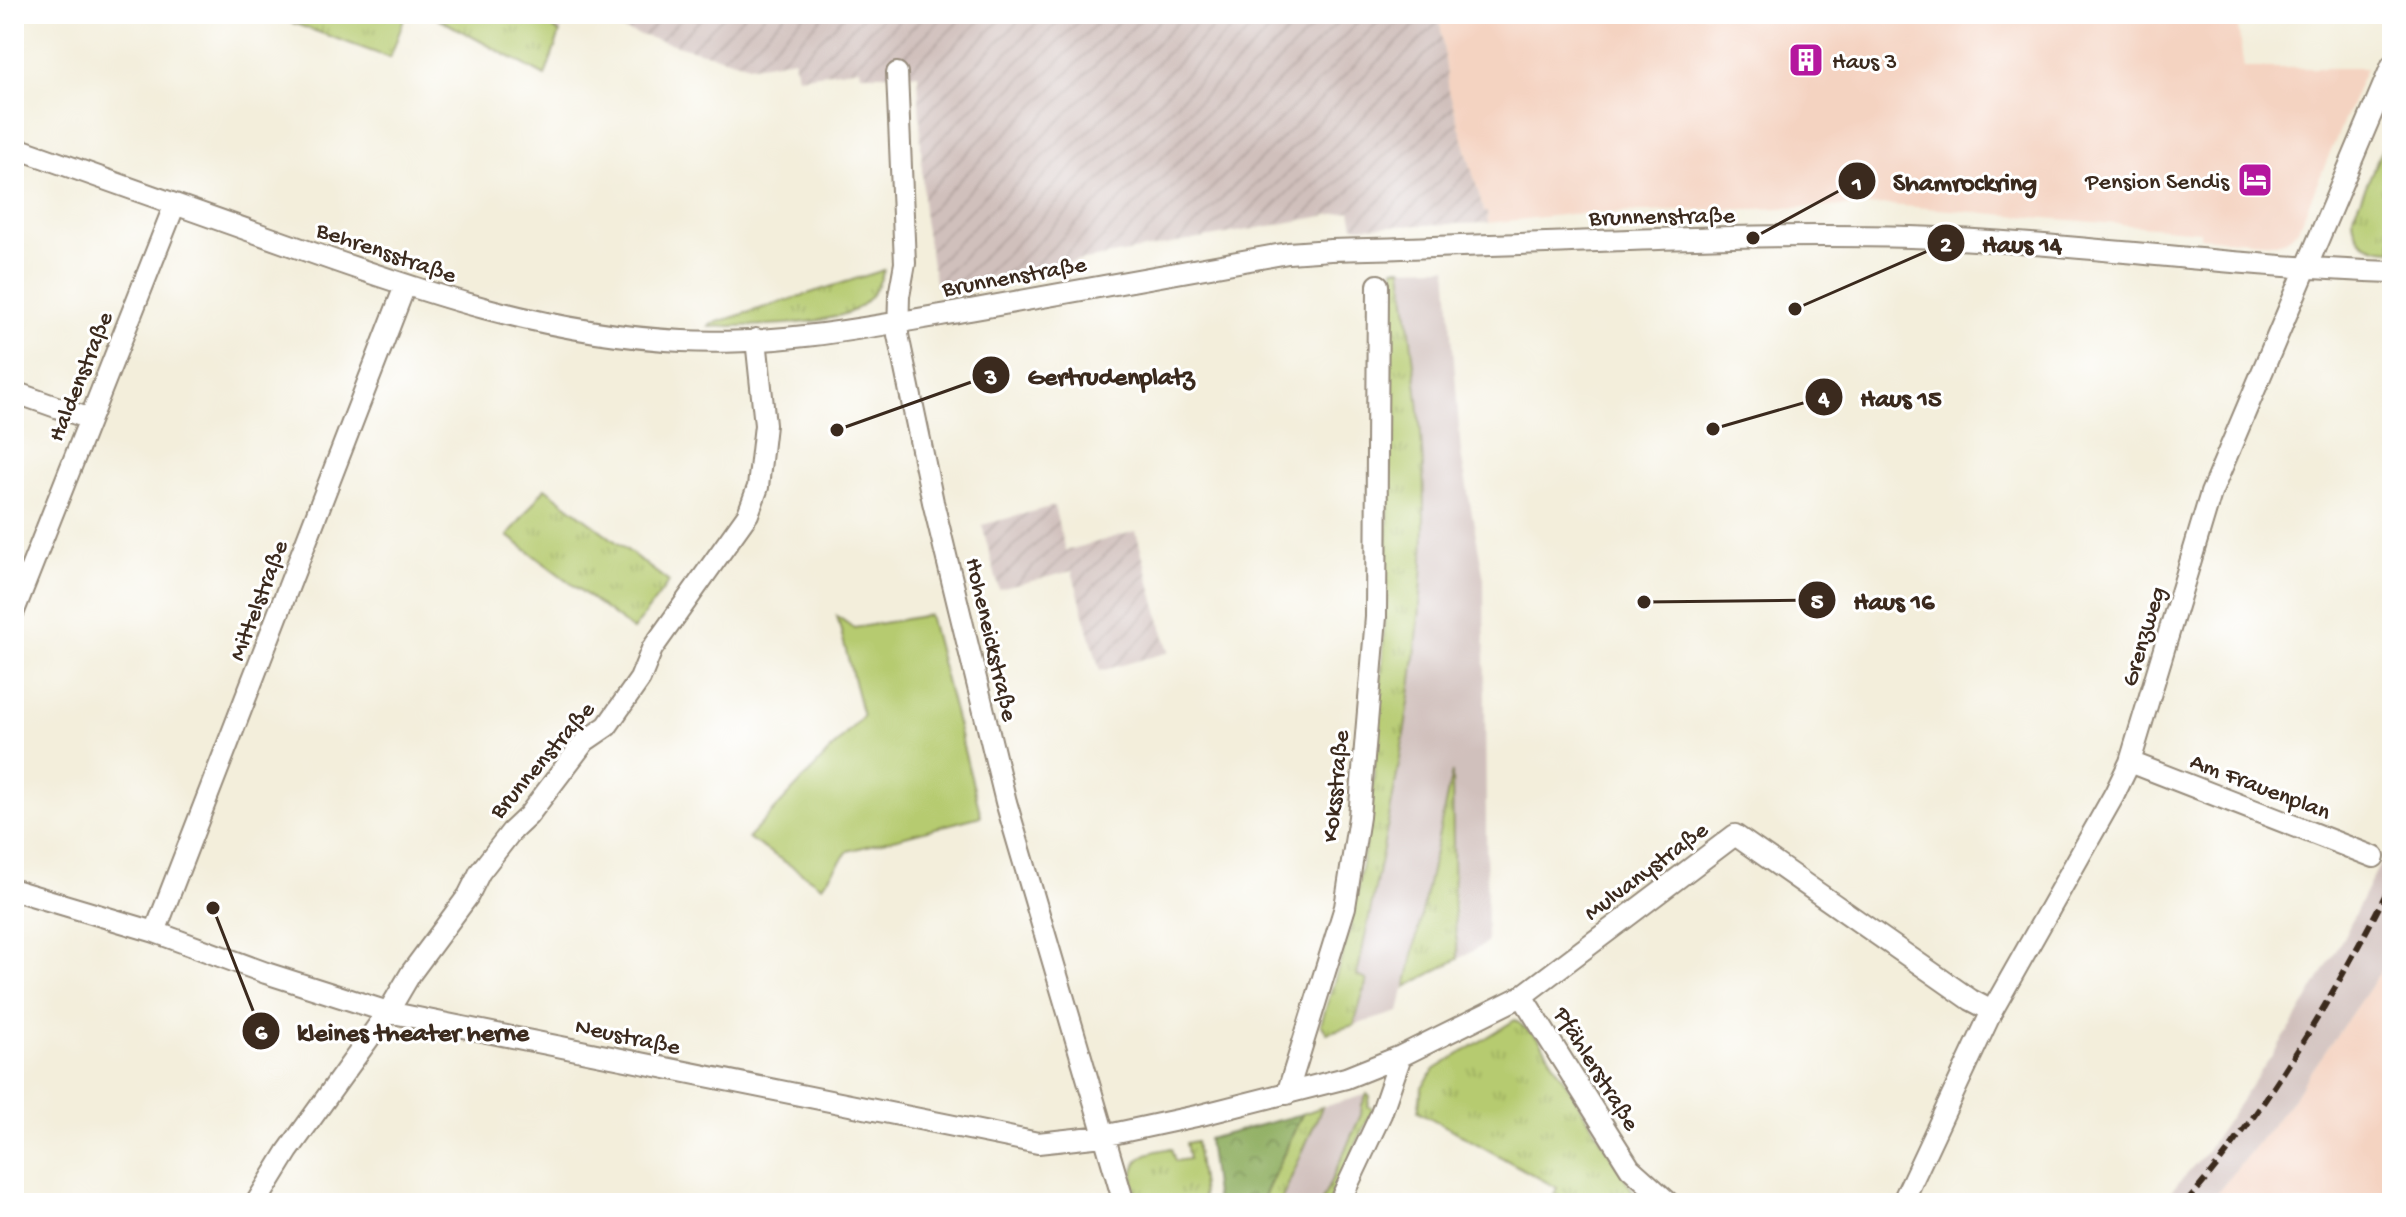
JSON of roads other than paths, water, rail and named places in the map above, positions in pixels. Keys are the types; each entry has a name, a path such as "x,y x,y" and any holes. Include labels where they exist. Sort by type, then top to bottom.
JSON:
{"street":[{"name":"Grenzweg","path":"1902,1203 1992,1011 2130,762 2211,493 2392,65"},
{"name":"Hoheneickstraße","path":"897,73 905,263 898,322 933,502 1006,802 1124,1203"},
{"name":"Behrensstraße","path":"14,147 405,286 480,309 587,331 684,341 756,339"},
{"name":"Haldenstraße","path":"14,611 175,204"},
{"name":"Brunnenstraße","path":"256,1203 288,1151 468,896 480,872 511,832 528,816 585,741 607,726 640,679 652,649 748,514 758,487 765,425 756,339 898,322 1288,253 1331,250 1753,238 1911,237 2392,272"},
{"name":"Koksstraße","path":"1287,1094 1345,907 1359,817 1376,617 1378,285"},
{"name":"Mittelstraße","path":"155,932 405,286"},
{"path":"14,392 90,419"},
{"name":"Am Frauenplan","path":"2130,762 2374,857"},
{"name":"Mulvanystraße","path":"1287,1094 1346,1078 1401,1056 1522,996 1735,835 1971,1000 1992,1011"},
{"name":"Neustraße","path":"14,890 155,932 266,973 388,1012 1038,1143 1103,1136"},
{"name":"Pfählerstraße","path":"1522,996 1630,1168 1669,1203"},
{"path":"1339,1203 1381,1114 1401,1056"},
{"path":"1103,1136 1287,1094"}],"railway":[{"path":"2186,1203 2273,1089 2323,1008 2392,882"}],"place":[{"name":"Haus 3","path":"1806,60"},
{"name":"Pension Sendis","path":"2255,180"},
{"name":"Shamrockring","path":"1753,238"},
{"name":"Haus 14","path":"1795,309"},
{"name":"Haus 15","path":"1713,429"},
{"name":"Gertrudenplatz","path":"837,430"},
{"name":"Haus 16","path":"1644,602"},
{"name":"kleines theater herne","path":"213,908"}]}
